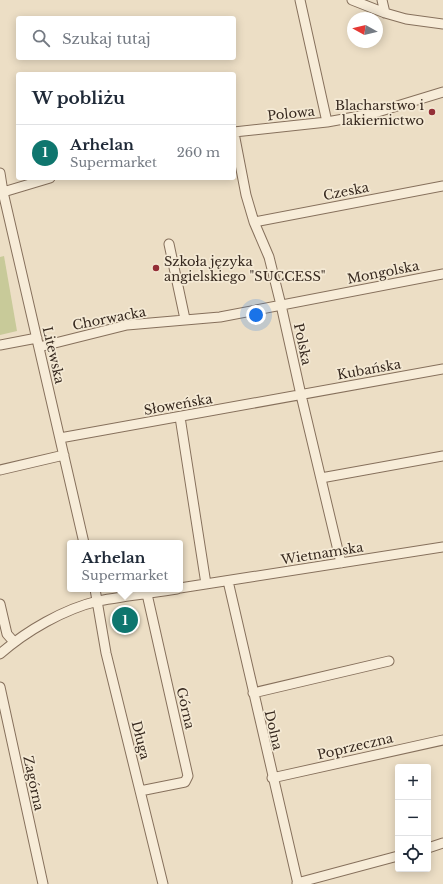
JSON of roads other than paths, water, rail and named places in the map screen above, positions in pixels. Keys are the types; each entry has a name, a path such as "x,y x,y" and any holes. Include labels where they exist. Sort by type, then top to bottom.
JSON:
{"street":[{"path":"300,0 327,122"},
{"path":"352,0 385,13 406,19 443,24"},
{"path":"382,0 385,13"},
{"name":"Polowa","path":"236,133 327,122 371,114 443,92"},
{"name":"Polska","path":"236,143 246,195 254,222 269,257 300,395 341,563"},
{"name":"Litewska","path":"0,173 2,192 83,540"},
{"path":"2,192 43,180"},
{"name":"Czeska","path":"254,222 443,186"},
{"path":"169,244 185,319"},
{"name":"Mongolska","path":"281,305 443,274"},
{"name":"Chorwacka","path":"0,345 38,342 127,325 220,317 281,305"},
{"name":"Kubańska","path":"300,395 443,369"},
{"name":"Słoweńska","path":"60,438 300,395"},
{"path":"180,417 206,584"},
{"path":"0,470 64,455"},
{"path":"321,478 443,456"},
{"name":"Wietnamska","path":"183,588 443,547"},
{"name":"Dolna","path":"228,581 252,693 298,884"},
{"path":"96,592 98,602"},
{"path":"0,654 14,642 44,623 74,609 98,602 159,592"},
{"name":"Górna","path":"140,791 185,782 188,776 147,594"},
{"name":"Długa","path":"98,602 106,653 163,884"},
{"path":"0,604 7,634 14,642"},
{"path":"252,693 389,661"},
{"name":"Zagórna","path":"0,687 43,884"},
{"name":"Poprzeczna","path":"272,778 443,740"},
{"path":"431,847 443,843"},
{"path":"298,884 395,857"}],"place":[{"name":"Blacharstwo i lakiernictwo","path":"432,112"},
{"name":"Szkoła języka angielskiego \"SUCCESS\"","path":"156,268"},
{"name":"Arhelan","path":"125,620"}]}
